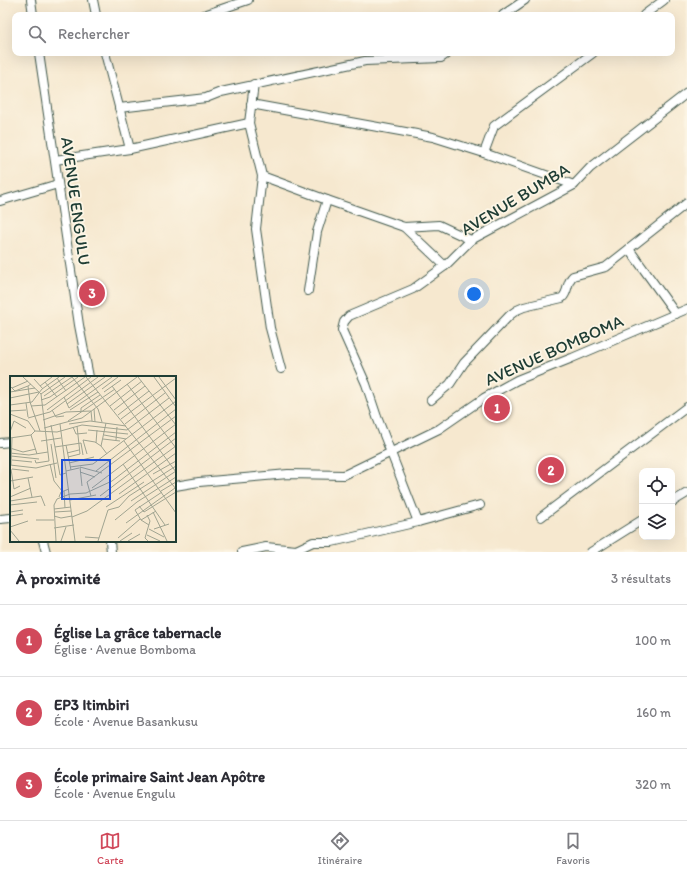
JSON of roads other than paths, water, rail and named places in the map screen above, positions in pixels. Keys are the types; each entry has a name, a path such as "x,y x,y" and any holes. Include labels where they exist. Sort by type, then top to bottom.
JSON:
{"street":[{"path":"31,0 33,12"},
{"path":"93,0 95,12"},
{"path":"213,12 248,0"},
{"path":"507,12 525,0"},
{"path":"648,12 664,0"},
{"name":"AVENUE ENGULU","path":"39,56 79,325 89,376"},
{"path":"105,56 130,149"},
{"path":"119,108 206,98 221,92 254,84 365,61 441,58 444,56"},
{"path":"484,153 494,126 589,56"},
{"path":"254,84 249,123 262,176 256,229 270,328 281,369"},
{"name":"AVENUE BUMBA","path":"391,453 366,384 342,330 344,322 350,316 413,289 445,266 472,240 574,185 590,168 687,93"},
{"path":"251,104 433,137 484,153 574,185"},
{"path":"55,160 130,149 249,123"},
{"path":"262,176 404,227 439,225 472,240"},
{"path":"0,201 58,184"},
{"path":"308,291 317,232 327,200"},
{"path":"431,400 450,384 464,363 510,315 524,307 562,298 565,296 570,278 606,267 687,203"},
{"path":"404,227 445,266"},
{"path":"629,249 676,314"},
{"name":"AVENUE BOMBOMA","path":"176,486 199,482 288,474 344,475 439,429 484,398 517,380 687,309"},
{"path":"541,517 687,407"},
{"path":"0,443 10,442"},
{"path":"391,453 418,522"},
{"path":"675,500 687,493"},
{"path":"242,552 266,547 296,550 313,542 332,542 418,522 480,505"},
{"path":"0,519 10,518"},
{"path":"591,552 639,522"},
{"path":"44,542 46,552"},
{"path":"110,542 111,552"}],"place":[{"name":"École primaire Saint Jean Apôtre","path":"92,293"},
{"name":"Église La grâce tabernacle","path":"497,408"},
{"name":"EP3 Itimbiri","path":"551,470"}]}
